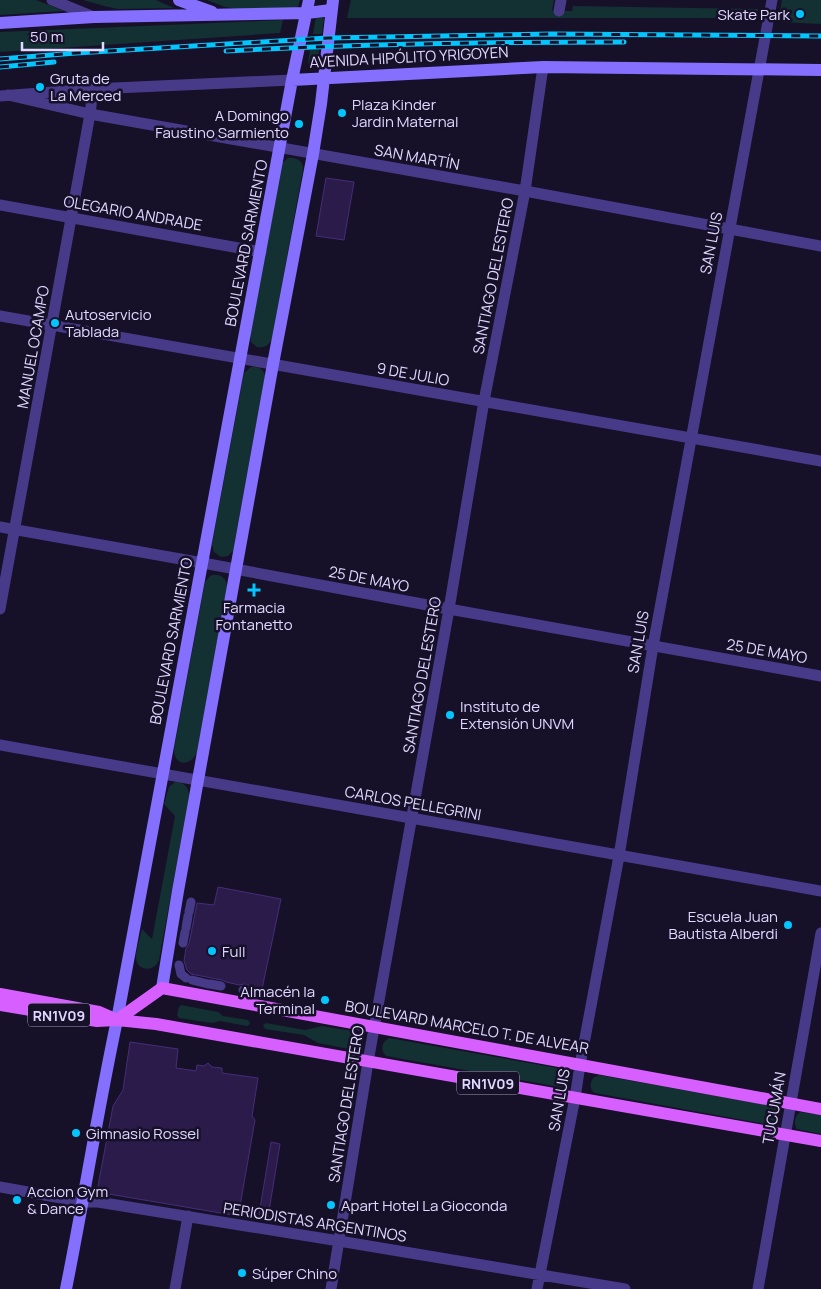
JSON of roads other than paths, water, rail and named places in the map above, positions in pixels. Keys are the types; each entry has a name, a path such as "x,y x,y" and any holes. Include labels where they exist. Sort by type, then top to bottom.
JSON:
{"main road":[{"path":"179,0 222,15"},
{"name":"BOULEVARD SARMIENTO","path":"66,1289 103,1084 118,1020 292,80 309,0"},
{"path":"0,23 94,17 307,13 332,5 321,104 313,154 273,364 162,988 118,1020"},
{"name":"AVENIDA HIPÓLITO YRIGOYEN","path":"292,80 544,67 821,70"},
{"name":"BOULEVARD MARCELO T. DE ALVEAR","path":"162,988 821,1109"},
{"name":"RN1V09","path":"0,994 99,1012 118,1020"},
{"name":"RN1V09","path":"0,1005 98,1022 118,1020 156,1024 821,1141"}],"street":[{"path":"52,0 94,17"},
{"name":"SAN LUIS","path":"537,1289 575,1098 619,856 652,646 772,0"},
{"name":"SANTIAGO DEL ESTERO","path":"331,1289 374,1027 449,609 484,401 525,191 544,67"},
{"name":"AVENIDA HIPÓLITO YRIGOYEN","path":"4,95 292,80"},
{"name":"MANUEL OCAMPO","path":"0,609 93,90"},
{"name":"SAN MARTÍN","path":"4,95 90,114 525,191 821,246"},
{"name":"OLEGARIO ANDRADE","path":"0,205 261,252"},
{"name":"9 DE JULIO","path":"0,316 821,461"},
{"name":"25 DE MAYO","path":"0,527 821,676"},
{"name":"CARLOS PELLEGRINI","path":"0,745 821,891"},
{"path":"183,943 191,902"},
{"name":"TUCUMÁN","path":"758,1289 821,933"},
{"path":"179,965 181,974 189,979 221,986"},
{"path":"243,990 256,993"},
{"name":"PERIODISTAS ARGENTINOS","path":"0,1188 83,1202 98,1202 188,1216 540,1275 599,1287 625,1289"},
{"path":"175,1289 188,1216"}],"railway":[{"path":"0,59 328,38 552,34 821,36"},
{"path":"226,51 425,44 624,42"},
{"path":"0,67 54,62"}],"place":[{"name":"Skate Park","path":"800,14"},
{"name":"Gruta de La Merced","path":"40,87"},
{"name":"Plaza Kinder Jardin Maternal","path":"342,113"},
{"name":"A Domingo Faustino Sarmiento","path":"299,124"},
{"name":"Autoservicio Tablada","path":"55,323"},
{"name":"Farmacia Fontanetto","path":"254,590"},
{"name":"Instituto de Extensión UNVM","path":"450,715"},
{"name":"Escuela Juan Bautista Alberdi","path":"788,925"},
{"name":"Full","path":"212,951"},
{"name":"Almacén la Terminal","path":"325,1000"},
{"name":"Gimnasio Rossel","path":"76,1133"},
{"name":"Accion Gym & Dance","path":"17,1200"},
{"name":"Apart Hotel La Gioconda","path":"331,1205"},
{"name":"Súper Chino","path":"242,1273"}]}
